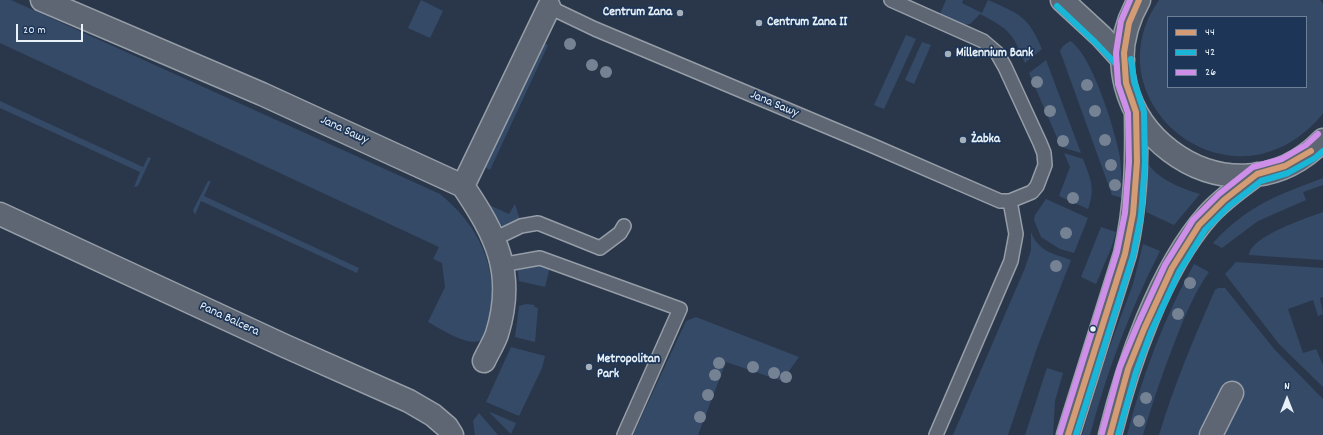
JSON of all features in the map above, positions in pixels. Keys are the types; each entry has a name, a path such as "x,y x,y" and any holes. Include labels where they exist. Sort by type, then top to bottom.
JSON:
{"street":[{"name":"Jana Sawy","path":"42,0 268,97 463,186 550,3"},
{"path":"1062,0 1101,36 1123,60"},
{"path":"1139,0 1127,30 1123,60 1126,83 1136,112 1144,125 1159,142 1176,156 1190,164 1219,173 1234,175 1257,174 1285,166 1319,147"},
{"path":"1068,435 1123,261 1131,230 1137,162 1136,112"},
{"path":"1110,435 1128,369 1147,322 1172,268 1199,225 1209,213 1257,174"},
{"path":"463,186 483,216 501,256 505,298 497,334 484,361"},
{"name":"Pana Balcera","path":"0,214 285,346 409,401 433,415 447,427 452,435"},
{"path":"1211,435 1232,393"}],"lane":[{"path":"890,0 983,41 997,53 1027,114 1044,153 1045,165 1037,186 1032,192 1005,201 1016,234 1016,242 1011,261 936,435"},
{"name":"Jana Sawy","path":"550,3 595,29 1005,201"},
{"path":"494,239 521,226 538,223 600,248 620,233 624,226"},
{"path":"512,263 540,258 680,309 624,435"}],"shaded area":[{"path":"0,0 11,0 440,194 454,206 475,234 483,248 488,264 492,299 491,318 488,331 484,337 479,341 474,342 460,339 428,322 445,287 442,263 433,259 439,247 0,43"},
{"path":"421,0 443,11 430,38 408,28"},
{"path":"946,0 963,0 962,3 982,13 988,0 1008,9 1022,17 1032,29 1042,49 1025,63 1013,38 1004,28 990,19 980,14 970,24 963,25 940,14"},
{"path":"1159,0 1320,0 1323,4 1323,113 1285,145 1248,156 1211,152 1180,135 1155,109 1142,75 1142,38"},
{"path":"906,35 916,39 884,109 874,105"},
{"path":"1070,41 1078,48 1086,60 1107,109 1119,152 1122,198 1112,195 1060,51 1063,46"},
{"path":"541,42 548,45 490,170 483,166"},
{"path":"922,42 931,45 914,84 905,80"},
{"path":"1046,60 1081,153 1061,147 1029,73"},
{"path":"0,101 143,167 148,157 151,158 138,186 134,187 140,172 0,108"},
{"path":"1064,153 1083,159 1090,178 1092,189 1088,209 1059,196 1070,167"},
{"path":"1148,164 1154,171 1170,182 1200,194 1174,225 1146,212"},
{"path":"1323,178 1323,185 1303,192 1306,200 1258,221 1222,248 1213,243 1238,220 1264,203 1291,190"},
{"path":"208,181 211,181 204,196 359,268 357,273 201,201 195,215 193,210"},
{"path":"1046,199 1088,218 1074,253 1060,249 1041,237 1034,220 1035,215"},
{"path":"515,204 520,220 509,225 502,226 489,205 509,214"},
{"path":"1323,212 1323,260 1249,255 1252,248 1259,241 1269,235 1293,223"},
{"path":"1101,227 1116,232 1112,246 1096,284 1081,277"},
{"path":"1031,232 1034,239 1042,248 1071,260 1037,348 1008,435 953,435 1025,268 1031,250"},
{"path":"1143,244 1160,251 1120,341 1090,435 1082,435 1105,359 1133,284"},
{"path":"1236,262 1323,268 1323,297 1320,298 1323,314 1318,316 1313,300 1288,309 1303,353 1316,349 1323,365 1323,387 1279,344 1225,274"},
{"path":"533,264 550,267 545,287 519,281 517,267"},
{"path":"1194,264 1209,272 1194,297 1182,323 1158,388 1143,435 1127,435 1155,348 1173,305"},
{"path":"1218,288 1225,288 1275,350 1323,399 1323,435 1159,435 1185,362 1215,290"},
{"path":"526,304 535,305 534,307 538,308 535,342 515,337 519,306"},
{"path":"696,317 799,357 782,381 726,362 698,435 633,435 686,321"},
{"path":"511,347 545,356 542,368 519,416 486,402"},
{"path":"1047,368 1063,373 1055,401 1053,435 1025,435"},
{"path":"479,413 498,435 475,435 473,421"},
{"path":"490,413 516,423 511,434"}],"transit line":[{"name":"26","path":"1060,433 1117,252 1125,213 1129,162 1128,113 1118,84 1116,53 1121,21 1130,0"},
{"name":"44","path":"1068,435 1125,254 1133,214 1137,162 1136,112 1126,83 1124,53 1129,23 1139,0"},
{"name":"42","path":"1057,6 1117,65"},
{"name":"42","path":"1076,435 1133,256 1141,216 1145,163 1144,112 1134,81 1131,59"},
{"name":"26","path":"1102,433 1120,367 1137,326 1165,265 1193,220 1219,194 1253,167 1282,159 1306,145 1318,134"},
{"name":"44","path":"1110,435 1128,369 1144,329 1172,268 1199,225 1224,200 1257,174 1285,166 1311,151"},
{"name":"42","path":"1118,435 1136,372 1151,332 1179,272 1205,230 1229,206 1261,181 1288,173 1315,158 1323,151"}],"place":[{"name":"Centrum Zana","path":"680,13"},
{"name":"Centrum Zana II","path":"759,23"},
{"name":"Millennium Bank","path":"948,54"},
{"name":"Żabka","path":"963,140"},
{"name":"Metropolitan Park","path":"589,367"}]}
